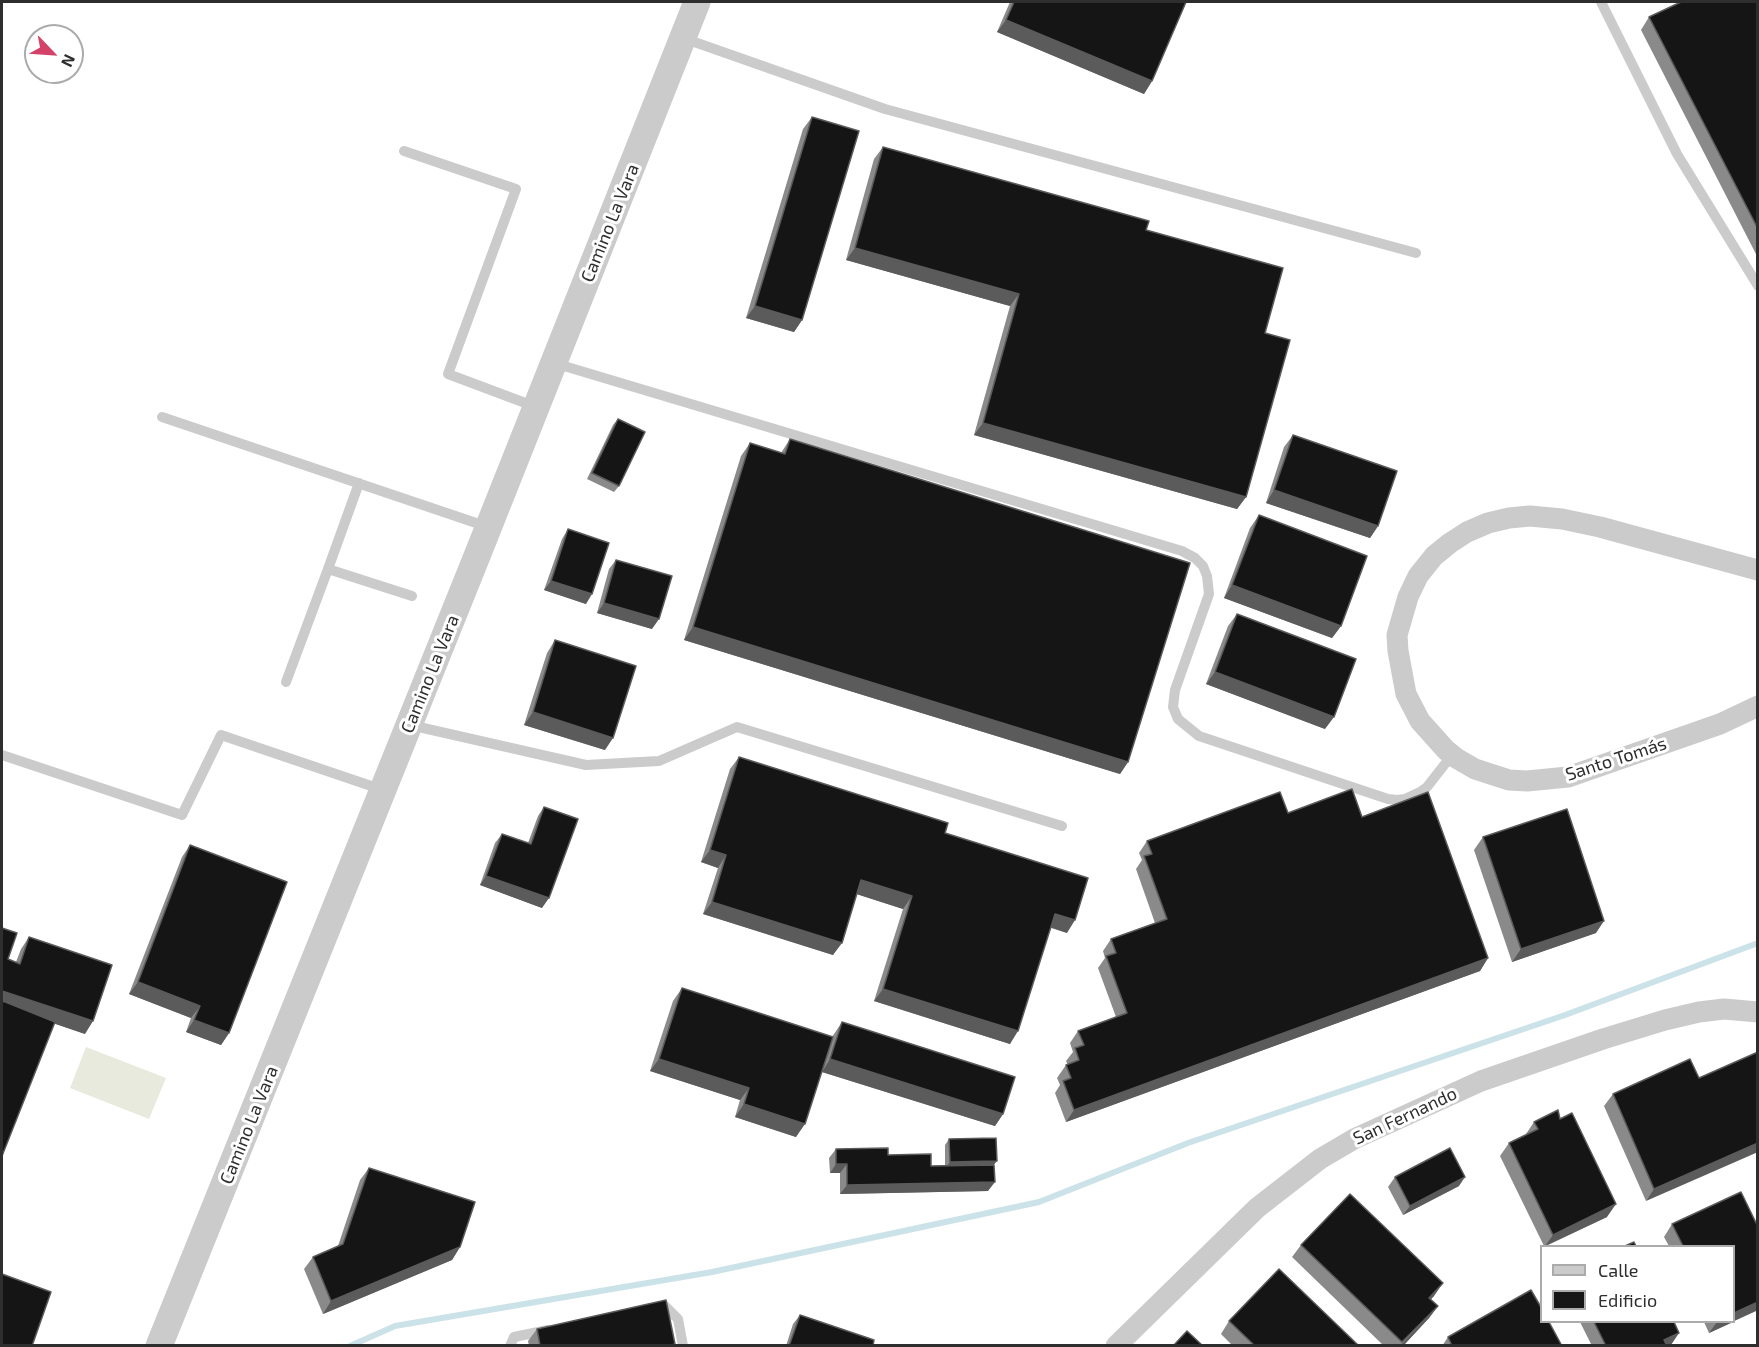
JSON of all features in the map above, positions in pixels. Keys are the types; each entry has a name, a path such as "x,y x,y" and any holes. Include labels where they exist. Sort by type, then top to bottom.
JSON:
{"street":[{"name":"Camino La Vara","path":"159,1346 697,2"},
{"name":"Santo Tomás","path":"1754,571 1600,528 1547,516 1509,518 1488,523 1467,532 1434,556 1418,576 1408,597 1398,635 1398,651 1406,694 1420,721 1432,735 1452,755 1475,769 1509,780 1527,781 1568,777 1720,724 1758,706"},
{"name":"San Fernando","path":"1116,1346 1257,1208 1320,1159 1354,1139 1481,1081 1603,1039 1699,1012 1724,1009 1758,1012"}],"lane":[{"path":"1601,2 1677,154 1758,286"},
{"path":"683,38 885,109 1416,253"},
{"path":"404,151 516,189 448,374 536,407"},
{"path":"554,363 1182,551 1195,558 1203,566 1208,576 1209,594 1175,690 1173,707 1178,719 1199,736 1397,800 1405,799 1427,787 1452,755"},
{"path":"162,417 488,527"},
{"path":"286,682 359,483"},
{"path":"328,569 411,596"},
{"path":"409,725 586,765 659,761 737,727 1062,826"},
{"path":"2,755 182,815 221,735 383,790"},
{"path":"642,1310 665,1306 678,1319 683,1346"},
{"path":"510,1346 514,1337 561,1327"}],"shaded area":[{"path":"86,1047 166,1078 149,1119 70,1088"}],"building":[{"path":"1014,2 1186,2 1152,81 1006,20"},
{"path":"1681,2 1758,2 1758,229 1649,17"},
{"path":"812,117 859,131 802,320 755,306"},
{"path":"883,147 1149,221 1146,230 1283,268 1265,333 1290,340 1246,497 983,423 1019,294 855,248"},
{"path":"618,419 645,432 619,486 592,473"},
{"path":"1293,435 1397,471 1378,526 1274,490"},
{"path":"790,439 1190,563 1128,762 693,627 750,443 785,454"},
{"path":"1259,515 1367,556 1341,626 1232,585"},
{"path":"568,529 609,543 592,594 551,581"},
{"path":"616,560 672,576 659,619 604,603"},
{"path":"1237,614 1356,659 1334,717 1215,672"},
{"path":"555,640 636,666 613,738 533,712"},
{"path":"739,757 948,823 945,833 1088,878 1075,920 1055,914 1018,1031 883,989 912,896 861,880 842,943 712,902 726,855 710,850"},
{"path":"1352,789 1362,817 1428,792 1488,958 1074,1110 1063,1081 1071,1078 1066,1065 1079,1060 1075,1048 1084,1045 1078,1031 1127,1013 1106,956 1116,953 1111,939 1167,919 1144,856 1152,854 1147,841 1280,792 1288,813"},
{"path":"544,807 578,819 549,898 486,876 502,834 531,844"},
{"path":"1567,809 1604,921 1521,949 1483,837"},
{"path":"190,845 287,882 229,1033 194,1020 200,1006 138,982"},
{"path":"2,928 17,933 8,959 20,964 29,937 112,965 93,1021 2,991"},
{"path":"682,988 833,1037 805,1124 744,1104 749,1088 659,1059"},
{"path":"3,1001 55,1022 2,1156 2,1004"},
{"path":"842,1022 1015,1077 1003,1114 830,1059"},
{"path":"1758,1052 1758,1143 1654,1189 1613,1094 1690,1059 1699,1078"},
{"path":"1558,1110 1560,1119 1572,1113 1616,1204 1553,1235 1509,1143 1538,1129 1534,1122"},
{"path":"996,1138 997,1161 950,1162 949,1139"},
{"path":"888,1148 888,1155 931,1154 931,1166 994,1165 995,1182 847,1185 847,1164 836,1164 836,1149"},
{"path":"1450,1148 1465,1177 1410,1206 1395,1177"},
{"path":"369,1168 475,1202 460,1247 331,1301 313,1257 343,1244"},
{"path":"1741,1192 1758,1227 1758,1302 1735,1313 1735,1245 1682,1245 1672,1224"},
{"path":"1350,1194 1443,1283 1429,1298 1438,1306 1402,1342 1301,1245"},
{"path":"1279,1269 1359,1346 1255,1346 1229,1321"},
{"path":"2,1274 51,1292 32,1346 2,1346"},
{"path":"1531,1290 1540,1306 1540,1323 1550,1323 1562,1346 1452,1346 1448,1337"},
{"path":"666,1300 675,1344 668,1346 537,1346 540,1345 537,1329"},
{"path":"800,1315 874,1340 873,1346 789,1346"},
{"path":"1594,1323 1674,1323 1679,1333 1664,1340 1667,1346 1606,1346"},
{"path":"1187,1331 1203,1346 1173,1346"}],"waterway":[{"path":"350,1346 395,1326 712,1272 1039,1202 1188,1143 1565,1015 1758,943"}]}
